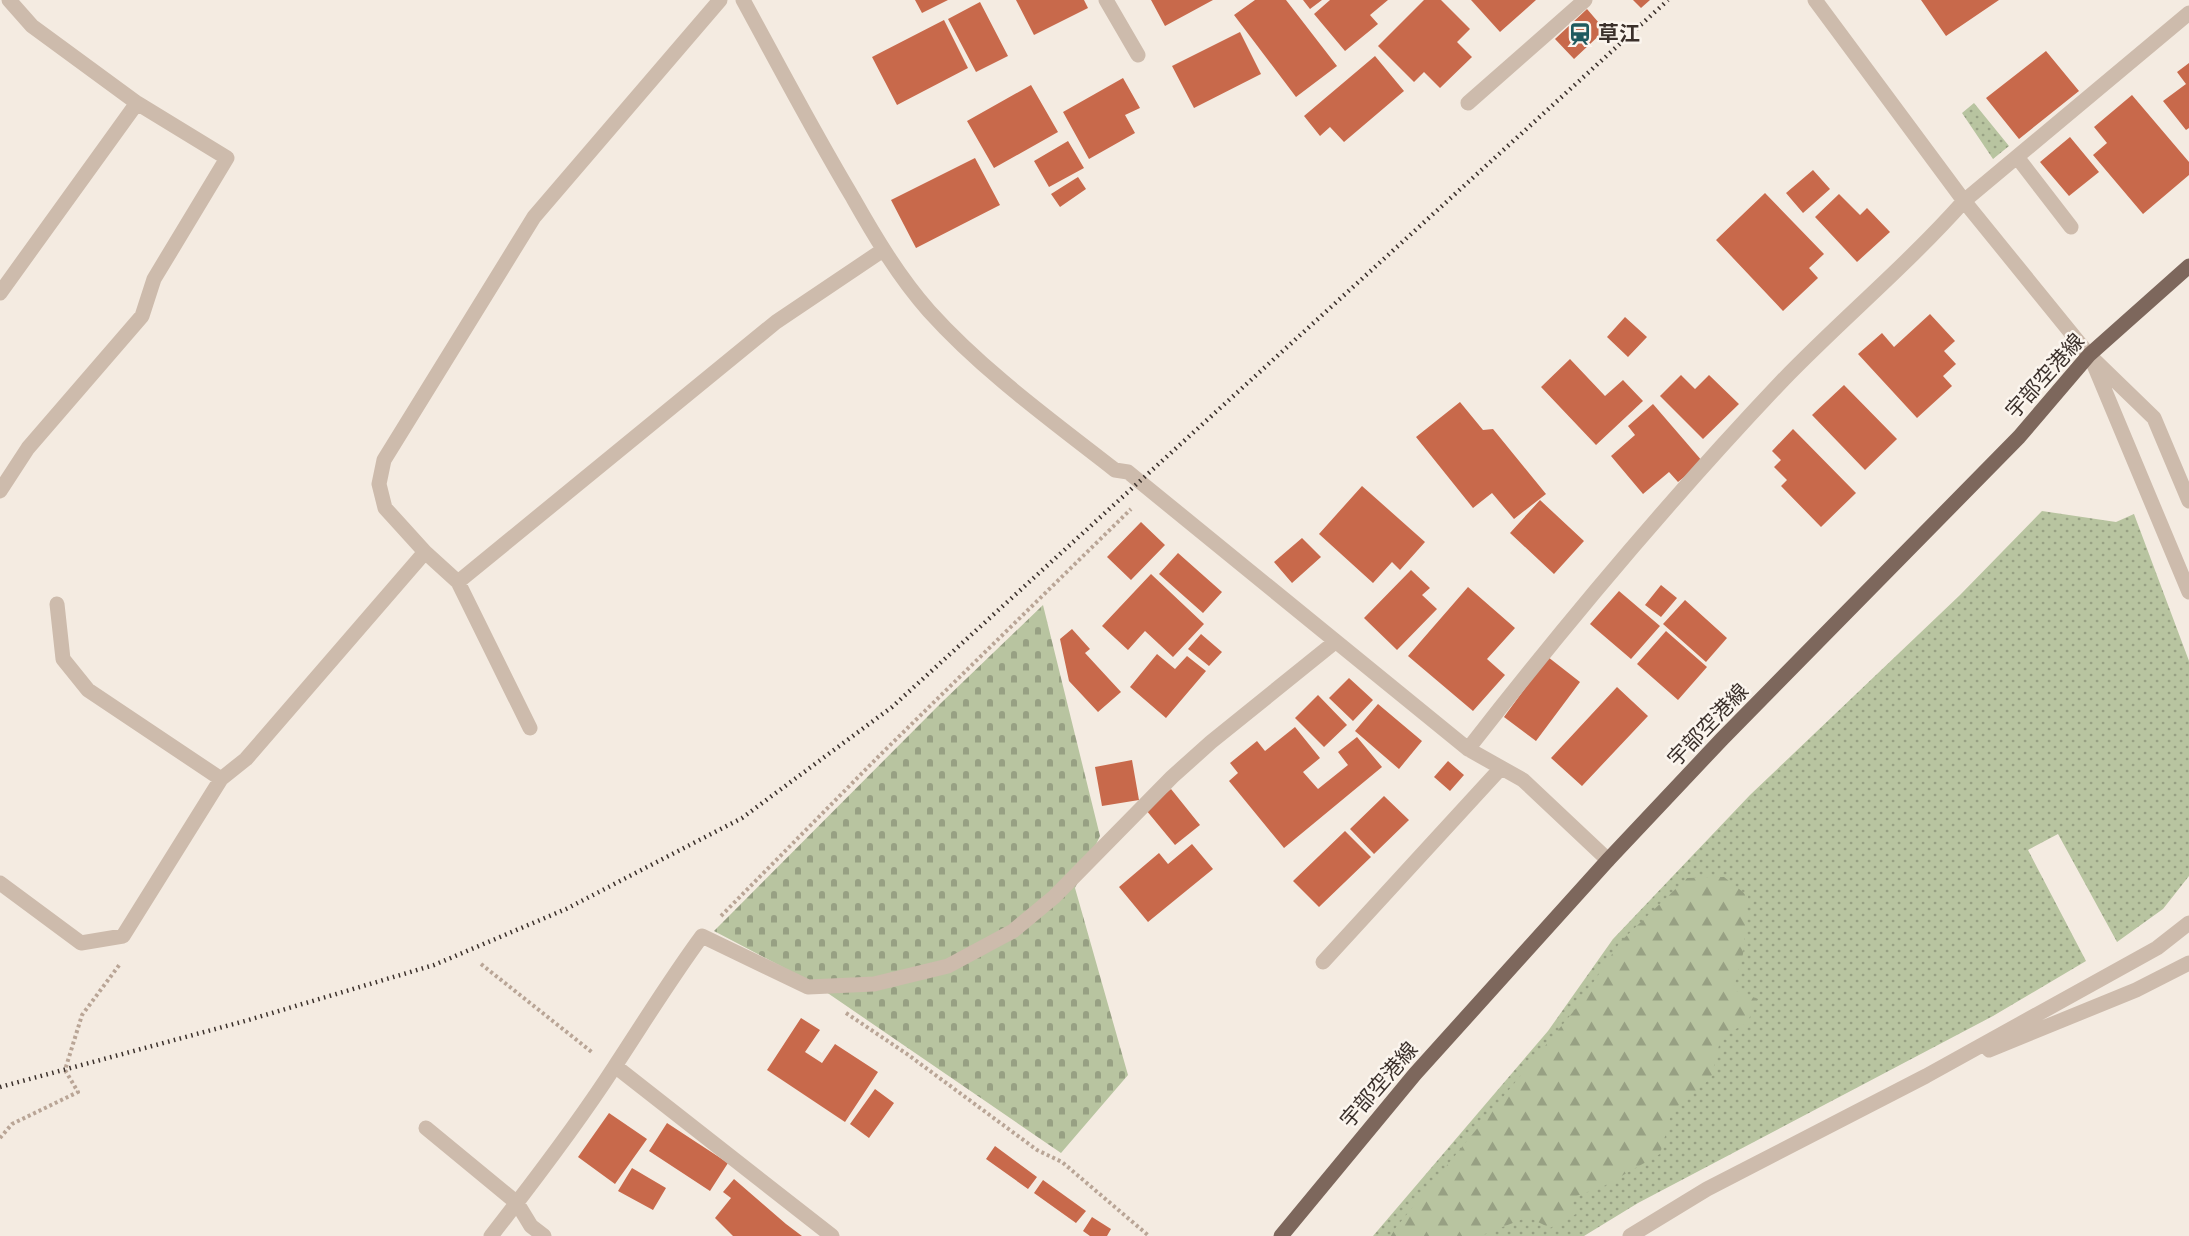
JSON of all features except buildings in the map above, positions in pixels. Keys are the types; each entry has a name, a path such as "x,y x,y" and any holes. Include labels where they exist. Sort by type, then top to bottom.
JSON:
{"main road":[{"name":"宇部空港線","path":"1281,1236 1414,1074 1608,860 1722,739 2019,437 2090,355 2189,266"}],"street":[{"path":"0,492 28,448 142,316 154,279 227,158 137,103 32,27 9,0"},
{"path":"530,728 458,582 424,552 386,508 379,484 384,460 534,217 720,0"},
{"path":"743,0 830,160 883,250 929,310 988,368 1115,470 1128,472 1335,642 1369,666 1468,749 1523,780 1608,860"},
{"path":"1106,0 1138,55"},
{"path":"1468,103 1585,0"},
{"path":"1815,0 1964,201 2090,355 2154,418 2189,501"},
{"path":"1468,749 1534,664 1783,380 1939,229 1964,201 2189,14"},
{"path":"0,293 137,103"},
{"path":"2017,157 2071,228"},
{"path":"458,582 776,322 883,250"},
{"path":"2090,355 2189,592"},
{"path":"0,883 81,943 123,936 220,778 246,759 424,552"},
{"path":"57,604 63,659 88,690 220,778"},
{"path":"491,1236 615,1066 654,1001 702,936 808,987 874,984 948,966 1013,931 1053,897 1211,742 1335,642"},
{"path":"1323,962 1501,768"},
{"path":"1630,1236 1707,1190 1926,1076 2157,948 2189,923"},
{"path":"1926,1076 2136,990 2189,963"},
{"path":"615,1066 831,1236"},
{"path":"426,1128 517,1203 531,1226 544,1236"}],"path":[{"path":"702,936 879,756 1150,491"},
{"path":"0,1138 12,1124 78,1092 65,1070 81,1015 123,961 123,936"},
{"path":"481,964 600,1059 615,1066"},
{"path":"808,987 907,1054 1037,1149 1062,1162 1149,1236"}],"green space":[{"path":"1974,103 2009,146 1993,159 1962,113"},
{"path":"2042,511 2116,522 2134,514 2189,661 2189,876 2163,909 2117,942 2058,834 2028,850 2086,961 1993,1016 1638,1203 1584,1236 1373,1236 1548,1031 1613,939 1750,795 1960,595"},
{"path":"1043,605 1100,836 1075,888 1128,1075 1061,1153 813,983 714,931 941,703"},
{"path":"1724,877 1748,896 1743,954 1733,990 1758,999 1747,1023 1721,1037 1711,1078 1672,1111 1660,1154 1604,1186 1571,1198 1576,1214 1550,1228 1528,1217 1480,1236 1389,1236 1577,1007 1620,942 1687,878"}],"railway":[{"path":"0,1087 245,1021 434,965 566,909 742,818 892,707 1668,0"}],"place":[{"name":"草江","path":"1580,34"}]}
